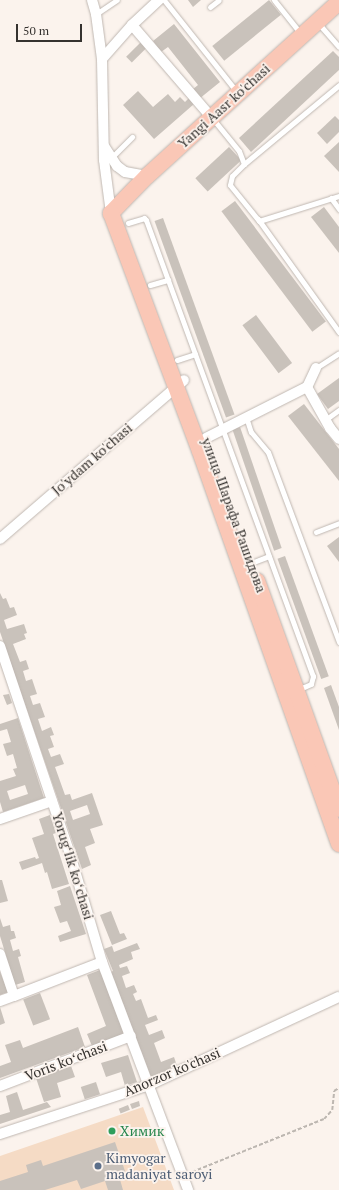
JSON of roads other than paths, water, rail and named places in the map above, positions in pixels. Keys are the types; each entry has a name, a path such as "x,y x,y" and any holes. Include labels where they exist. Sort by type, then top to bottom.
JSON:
{"main road":[{"name":"Yangi Aasr ko'chasi","path":"120,218 147,176 318,22 333,5"},
{"name":"улица Шарафа Рашидова","path":"120,218 150,285 177,360 180,383 206,438 251,563 295,699 339,809"},
{"path":"120,218 295,699 339,844"}],"street":[{"path":"92,0 96,14 102,58 103,144 106,178 120,218"},
{"path":"102,58 132,25 159,0"},
{"path":"132,25 211,118"},
{"path":"103,144 117,166 125,172 147,176"},
{"path":"206,438 307,387 316,368"},
{"name":"Jo'ydam ko'chasi","path":"0,538 180,383"},
{"path":"307,387 325,420 339,439"},
{"name":"Yorugʻlik koʻchasi","path":"0,646 52,801 102,962 188,1190"},
{"path":"0,819 52,801"},
{"path":"0,954 14,996"},
{"path":"0,1001 102,962"},
{"name":"Anorzor ko'chasi","path":"0,1134 149,1084 339,997"},
{"name":"Voris koʻchasi","path":"0,1086 131,1036"}],"lane":[{"path":"96,14 117,0"},
{"path":"164,0 238,94"},
{"path":"210,7 219,0"},
{"path":"274,0 303,35"},
{"path":"318,22 339,47"},
{"path":"339,85 244,164 232,176 230,185 258,219 339,332"},
{"path":"211,118 239,151 244,164"},
{"path":"111,158 132,137"},
{"path":"258,219 259,221 339,196"},
{"path":"331,198 339,210"},
{"path":"120,218 144,218 146,220 313,676 310,684 295,699"},
{"path":"150,285 168,280"},
{"path":"316,368 339,353"},
{"path":"177,360 195,354"},
{"path":"325,420 339,410"},
{"path":"246,417 251,432 268,452 339,642"},
{"path":"316,532 339,523"},
{"path":"251,563 269,556"}],"place":[{"name":"Химик","path":"112,1131"},
{"name":"Kimyogar madaniyat saroyi","path":"98,1166"}]}
